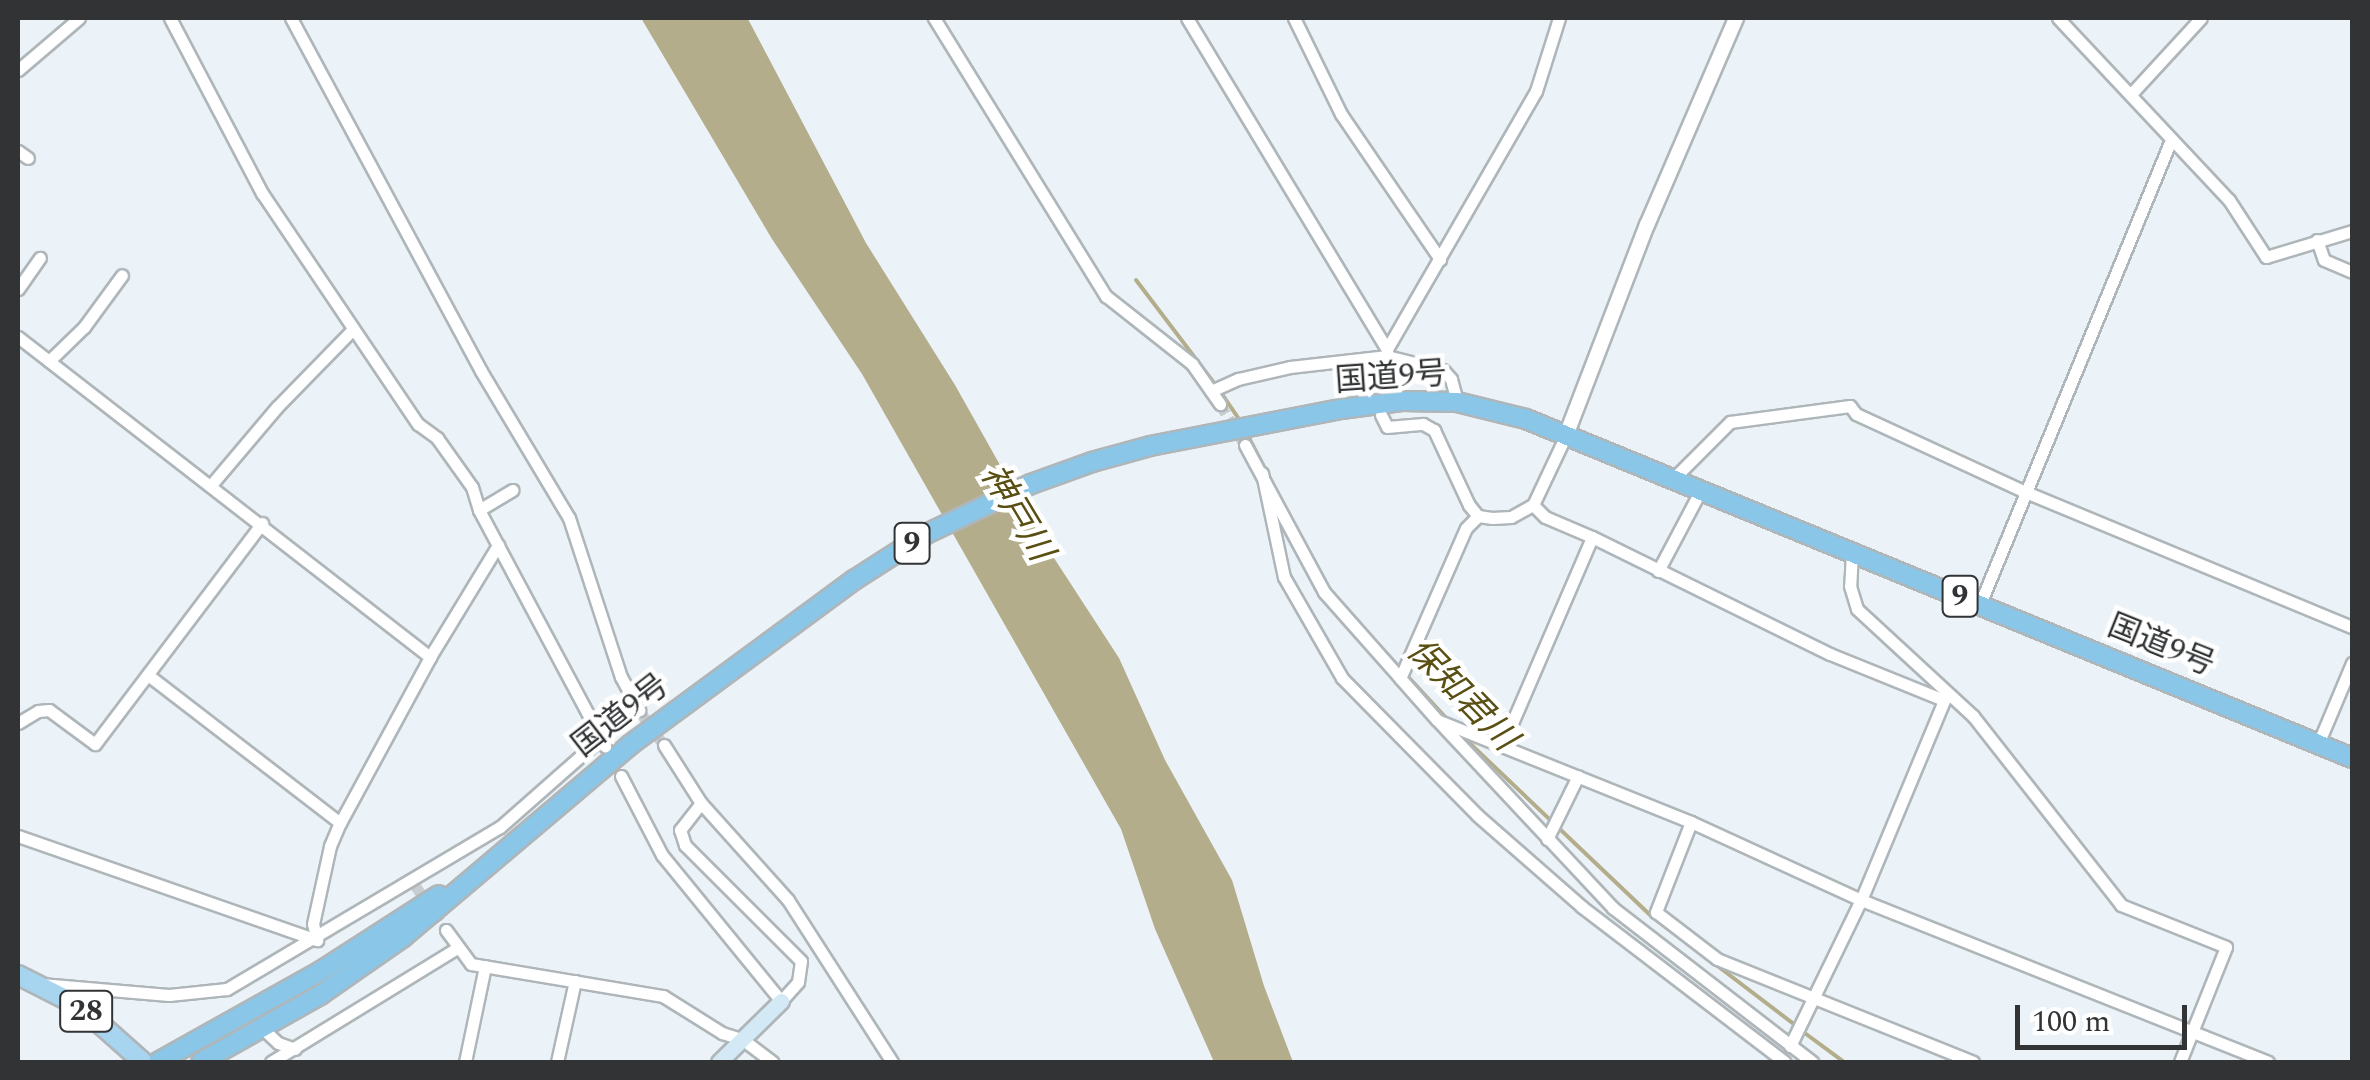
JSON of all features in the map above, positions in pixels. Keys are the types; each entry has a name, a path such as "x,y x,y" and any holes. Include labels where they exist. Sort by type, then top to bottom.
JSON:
{"highway":[{"name":"国道9号","path":"201,1062 320,994 403,937 617,756 926,534 1031,484 1150,446 1341,409 1403,401 1456,402 1567,433 2352,758"},
{"name":"国道9号","path":"158,1062 322,971 495,861"}],"main road":[{"name":"28","path":"18,975 81,1007 143,1062"},
{"path":"719,1062 781,1001"}],"street":[{"path":"18,70 79,18"},
{"path":"41,984 169,995 226,989 317,940 500,827 603,742 479,510 472,487 436,438 418,424 262,193 170,18"},
{"path":"291,18 472,353 569,518 620,677 639,710"},
{"path":"934,18 1106,296 1192,364 1220,404"},
{"path":"1187,18 1387,353"},
{"path":"1294,18 1334,102 1440,259"},
{"path":"1387,353 1536,91 1559,18"},
{"path":"1381,414 1388,427 1422,424 1434,430 1469,506 1478,516 1511,517 1533,505 1567,433 1647,225 1736,18"},
{"path":"2058,18 2229,200 2266,257 2352,231"},
{"path":"2132,94 2202,18"},
{"path":"1980,604 2171,140"},
{"path":"2317,240 2324,260 2352,272"},
{"path":"18,289 40,258"},
{"path":"49,361 84,326 122,275"},
{"path":"211,485 277,407 352,329"},
{"path":"18,338 262,523 430,657"},
{"path":"1211,391 1238,379 1290,367 1387,353 1443,370 1451,379 1456,402"},
{"path":"1371,358 1376,387"},
{"path":"1675,477 1730,422 1850,406 1856,414 2028,494 2352,627"},
{"path":"1245,446 1324,592 1437,720 1613,908 1812,1062"},
{"path":"1262,472 1284,577 1342,678 1477,815 1582,907 1785,1062"},
{"path":"1658,570 1702,488"},
{"path":"479,510 512,490"},
{"path":"1533,505 1545,517 1592,536 1830,654 1946,696"},
{"path":"1400,678 1466,528 1478,516"},
{"path":"18,723 38,710 49,710 95,744 262,523"},
{"path":"1503,744 1592,536"},
{"path":"317,940 312,924 330,846 340,822 430,657 498,545"},
{"path":"1852,552 1850,586 1857,609 2006,754 2120,905 2226,947 2180,1062"},
{"path":"2318,744 2352,662"},
{"path":"148,675 340,822"},
{"path":"1790,1046 1861,900 1946,696"},
{"path":"1437,720 1691,822 1861,900 2268,1062"},
{"path":"664,744 701,803 788,900 892,1062"},
{"path":"621,776 662,855 781,1001 798,982 801,961 685,845 680,830 701,803"},
{"path":"1547,839 1578,776"},
{"path":"1691,822 1656,912 1717,959 1973,1062"},
{"path":"18,836 317,940"},
{"path":"446,930 470,964 663,996 722,1033 742,1040 772,1062"},
{"path":"271,1062 457,948"},
{"path":"465,1062 485,966"},
{"path":"557,1062 575,981"},
{"path":"262,1028 278,1043 295,1049"}],"water":[{"name":"神戸川","path":"641,18 748,19 866,243 955,385 1041,538 1119,658 1165,760 1232,880 1264,986 1293,1062 1214,1062 1155,929 1121,829 862,374 772,239"}],"waterway":[{"name":"保知君川","path":"1136,280 1215,384"},
{"name":"保知君川","path":"1220,391 1240,421"},
{"name":"保知君川","path":"1247,434 1293,523"},
{"name":"保知君川","path":"1378,644 1446,718"},
{"name":"保知君川","path":"1459,733 1651,916 1691,946"},
{"name":"保知君川","path":"1715,964 1795,1025"},
{"name":"保知君川","path":"1802,1031 1844,1062"}],"tunnel":[{"path":"1220,404 1245,445"},
{"path":"639,710 664,745"},
{"path":"415,885 446,930"}]}
